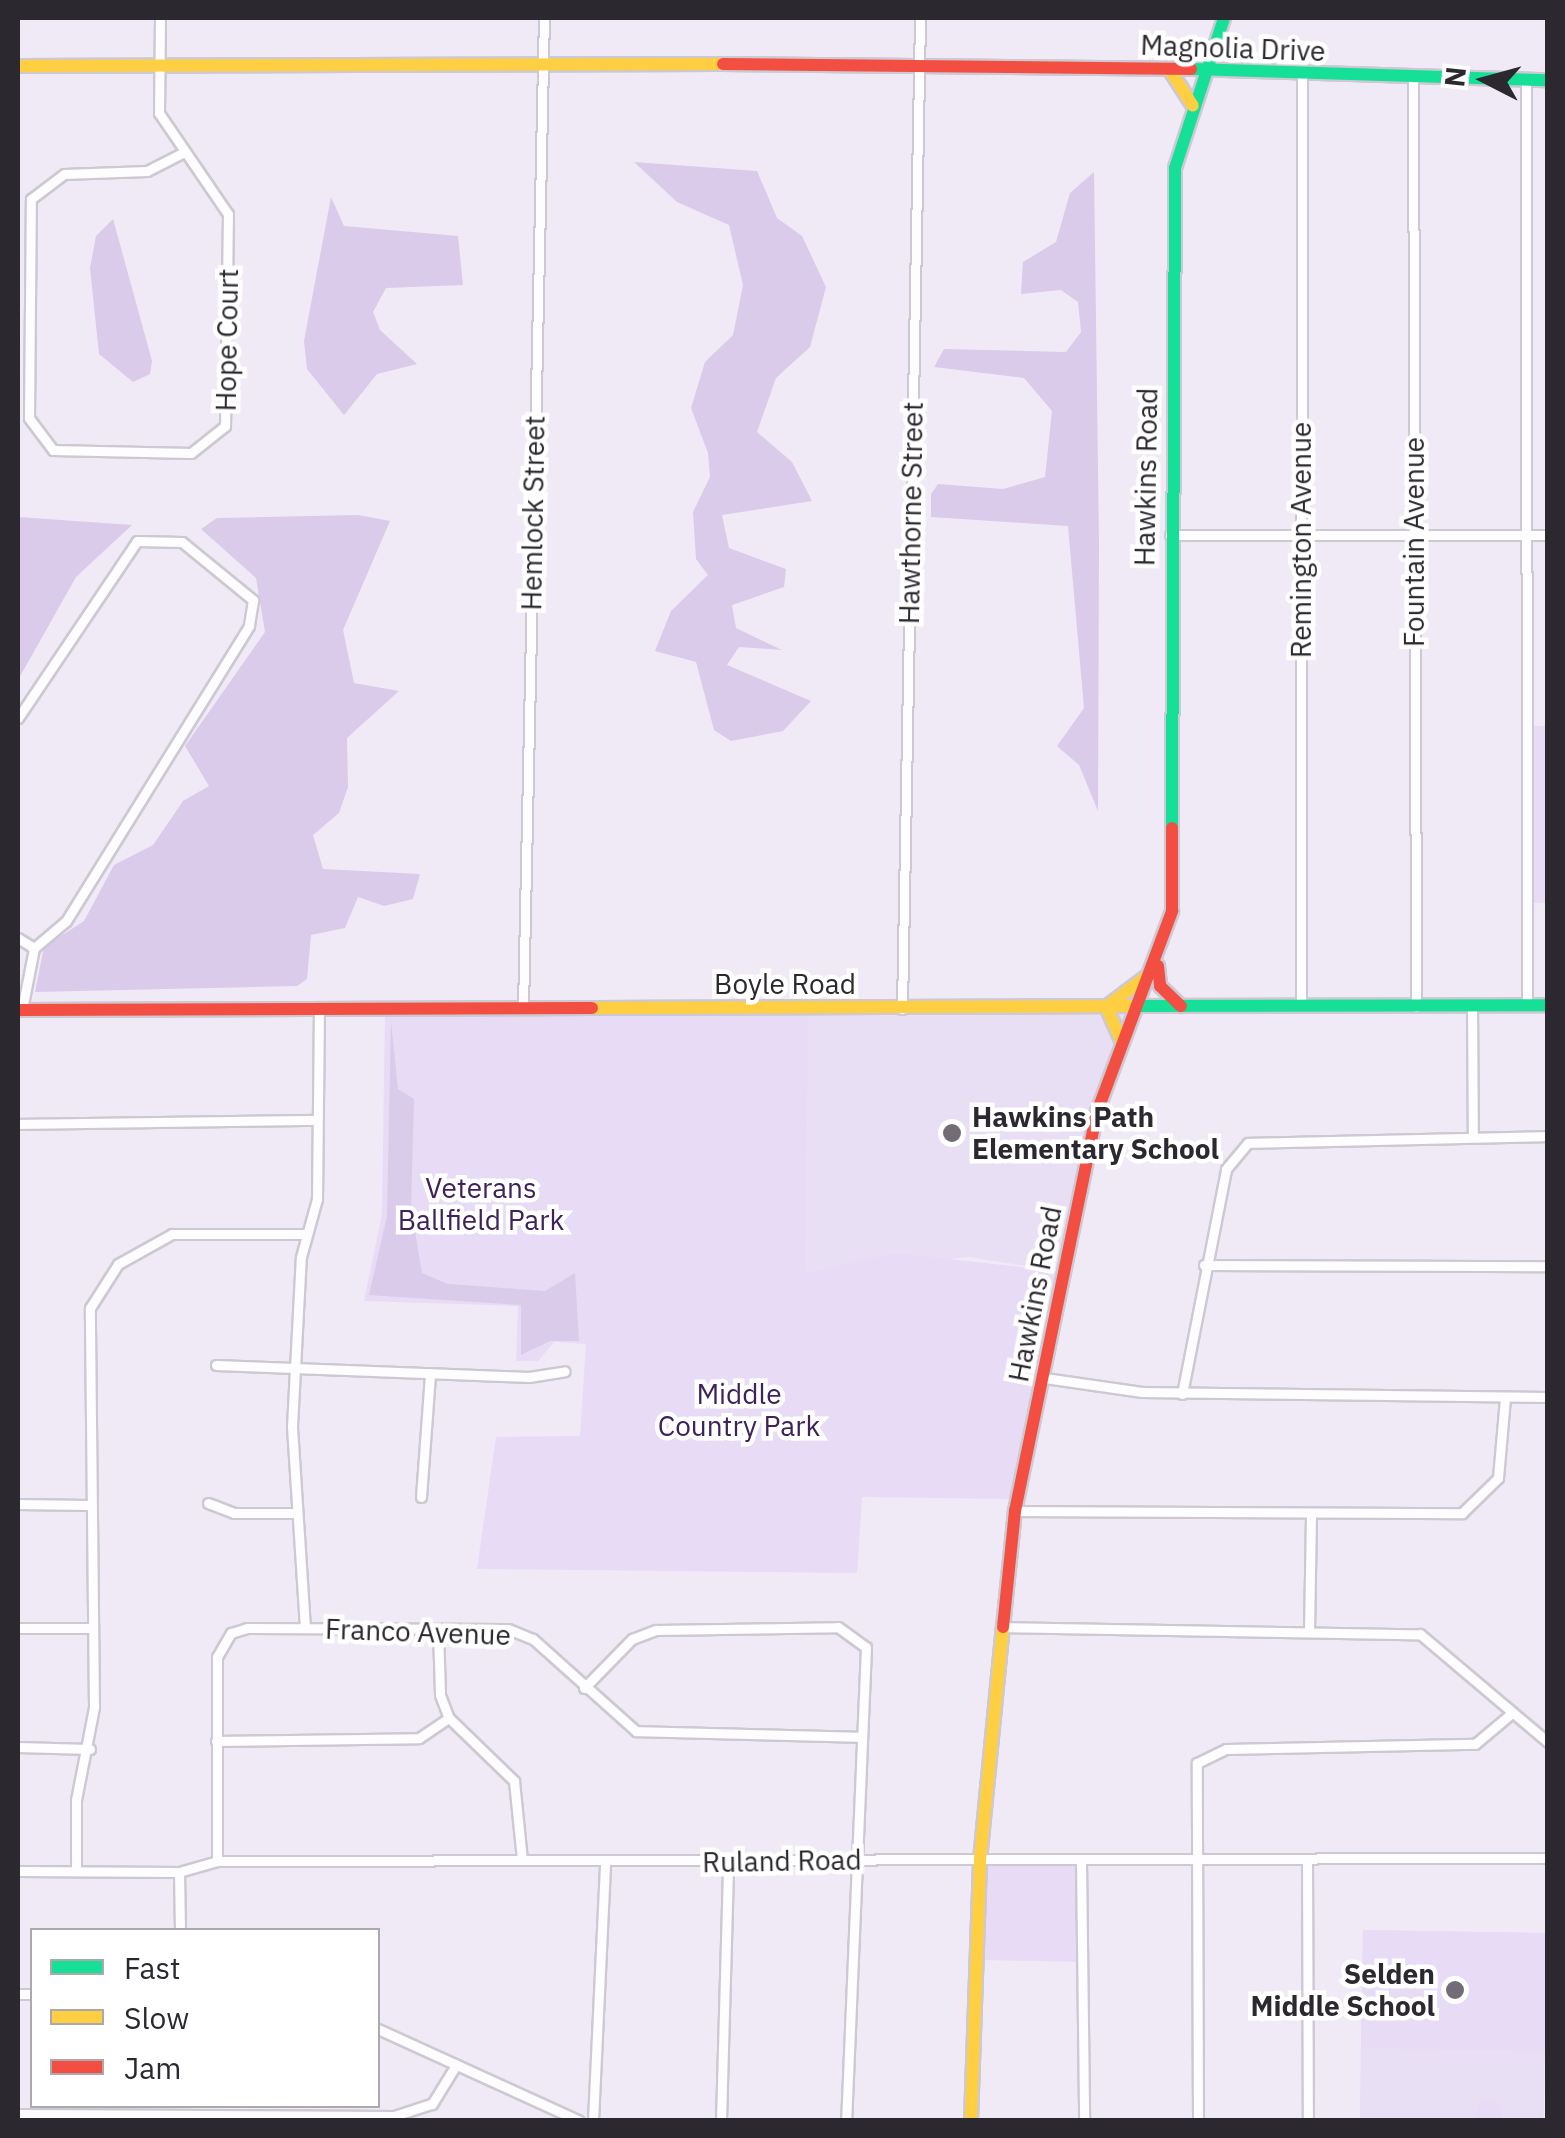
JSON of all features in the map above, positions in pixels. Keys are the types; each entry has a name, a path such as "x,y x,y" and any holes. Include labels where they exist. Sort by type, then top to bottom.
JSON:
{"street":[{"name":"Hope Court","path":"160,18 159,114 182,153 228,214 227,416 216,442 196,452 62,452 31,428 35,192 64,174 147,171 182,153"},
{"name":"Hemlock Street","path":"523,1008 544,18"},
{"name":"Hawthorne Street","path":"902,1008 920,18"},
{"name":"Hawkins Road","path":"971,2120 980,1860 998,1627 1015,1511 1096,1112 1136,1008 1159,963 1172,911 1169,535 1175,168 1224,18"},
{"name":"Magnolia Drive","path":"18,66 919,65 1548,80"},
{"path":"1169,71 1188,86 1193,106"},
{"name":"Remington Avenue","path":"1301,1004 1302,76"},
{"name":"Fountain Avenue","path":"1413,78 1416,1007"},
{"path":"1526,80 1526,1006"},
{"path":"1169,535 1548,536"},
{"path":"18,718 137,541 182,542 254,600 249,626 66,921 34,948 18,938"},
{"name":"Boyle Road","path":"34,948 20,1010 1548,1006"},
{"path":"1159,963 1160,986 1184,1007"},
{"path":"1121,1048 1118,1019 1106,1007 1159,963"},
{"path":"1472,1008 1473,1136"},
{"path":"306,1628 306,1562 291,1513 317,1120 318,1010"},
{"path":"18,1124 317,1120"},
{"path":"1182,1394 1204,1264 1226,1168 1248,1144 1548,1136"},
{"path":"76,1870 76,1800 90,1750 93,1628 87,1505 87,1335 104,1280 134,1251 172,1234 308,1234"},
{"path":"1204,1264 1548,1266"},
{"path":"216,1365 300,1362 430,1372 565,1371"},
{"path":"421,1496 430,1372"},
{"path":"1044,1378 1182,1394 1548,1397"},
{"path":"1015,1511 1462,1513 1498,1478 1505,1398"},
{"path":"208,1502 234,1513 291,1513"},
{"path":"18,1504 87,1505"},
{"path":"1309,1630 1311,1514"},
{"path":"584,1688 643,1632 838,1627 866,1646 851,1860 846,2120"},
{"path":"998,1627 1420,1634 1548,1742"},
{"path":"18,1628 93,1628"},
{"name":"Franco Avenue","path":"217,1861 216,1741 222,1643 248,1628 521,1633 636,1731 664,1737 862,1737"},
{"path":"438,1630 449,1718 514,1781 522,1860"},
{"path":"1198,2120 1197,1860 1192,1777 1210,1753 1449,1748 1475,1744 1512,1714"},
{"path":"216,1741 419,1738 449,1718"},
{"path":"18,1748 90,1750"},
{"name":"Ruland Road","path":"18,1871 180,1872 217,1861 1548,1858"},
{"path":"1307,1860 1308,2120"},
{"path":"1082,1861 1084,2120"},
{"path":"592,2120 605,1862"},
{"path":"721,2120 728,1862"},
{"path":"180,1872 180,1928"},
{"path":"380,2030 578,2120"},
{"path":"18,2114 394,2116 432,2104 456,2066"}],"shaded area":[{"path":"634,162 757,171 777,218 802,236 826,287 810,347 776,378 757,432 792,462 812,501 722,515 729,548 786,569 784,587 732,605 736,628 782,650 739,647 727,665 811,701 783,731 731,741 714,730 696,662 655,651 671,611 708,575 696,559 693,512 710,477 708,453 691,408 705,362 733,335 743,285 729,225 677,202"},
{"path":"1094,172 1098,811 1079,765 1057,746 1084,708 1068,526 931,517 931,494 938,484 1003,489 1045,477 1052,411 1024,378 934,367 944,349 1066,352 1081,332 1078,302 1061,290 1021,294 1023,262 1056,242 1070,193"},
{"path":"331,197 344,226 458,236 463,285 386,288 373,312 380,330 417,364 377,374 344,415 307,369 304,341"},
{"path":"113,219 152,361 150,374 133,382 99,354 90,268 96,236"},
{"path":"358,515 390,521 343,630 354,683 399,691 347,738 348,787 339,813 313,835 323,869 420,874 413,899 384,906 358,897 345,928 311,935 307,979 297,986 35,992 44,947 84,921 114,865 153,845 183,801 209,786 185,746 265,632 256,578 201,529 217,518"},
{"path":"18,517 132,525 76,577 18,680"},
{"name":"Hawkins Path Elementary School","path":"1129,1011 1059,1271 968,1257 805,1275 809,1012"},
{"path":"391,1022 398,1089 414,1099 411,1208 422,1273 448,1284 545,1291 575,1273 579,1341 550,1341 521,1355 521,1305 369,1295 387,1216"},
{"name":"Selden Middle School","path":"1363,1930 1547,1933 1544,2120 1360,2120"}],"green space":[{"path":"1532,726 1547,726 1547,903 1532,903"},
{"name":"Middle Country Park","path":"809,1012 805,1274 894,1253 1056,1271 1013,1499 862,1497 857,1573 477,1569 496,1437 580,1436 586,1344 554,1342 538,1361 516,1361 518,1306 364,1301 382,1214 385,1015"},
{"path":"980,1860 1081,1862 1079,1962 978,1960"},
{"name":"Selden Middle School","path":"1363,1930 1547,1933 1545,2051 1361,2048"},
{"path":"1489,2100 1498,2104 1502,2113 1498,2122 1489,2126 1480,2122 1476,2113 1480,2104"}],"traffic: fast":[{"path":"1172,828 1175,168 1224,18"},
{"path":"1191,69 1548,80"},
{"path":"1133,1006 1548,1005"}],"traffic: slow":[{"path":"18,66 723,64"},
{"path":"1171,72 1193,106"},
{"path":"1121,1040 1106,1007 1147,976"},
{"path":"592,1008 1133,1006"},
{"path":"971,2120 980,1860 1003,1627"}],"traffic: jam":[{"path":"723,64 1191,69"},
{"path":"1003,1627 1015,1511 1097,1112 1172,911 1172,828"},
{"path":"1158,966 1160,986 1181,1006"},
{"path":"18,1010 592,1008"}],"place":[{"name":"Hawkins Path Elementary School","path":"952,1133"},
{"name":"Selden Middle School","path":"1455,1990"}],"park label":[{"name":"Veterans Ballfield Park","path":"481,1204"}]}
